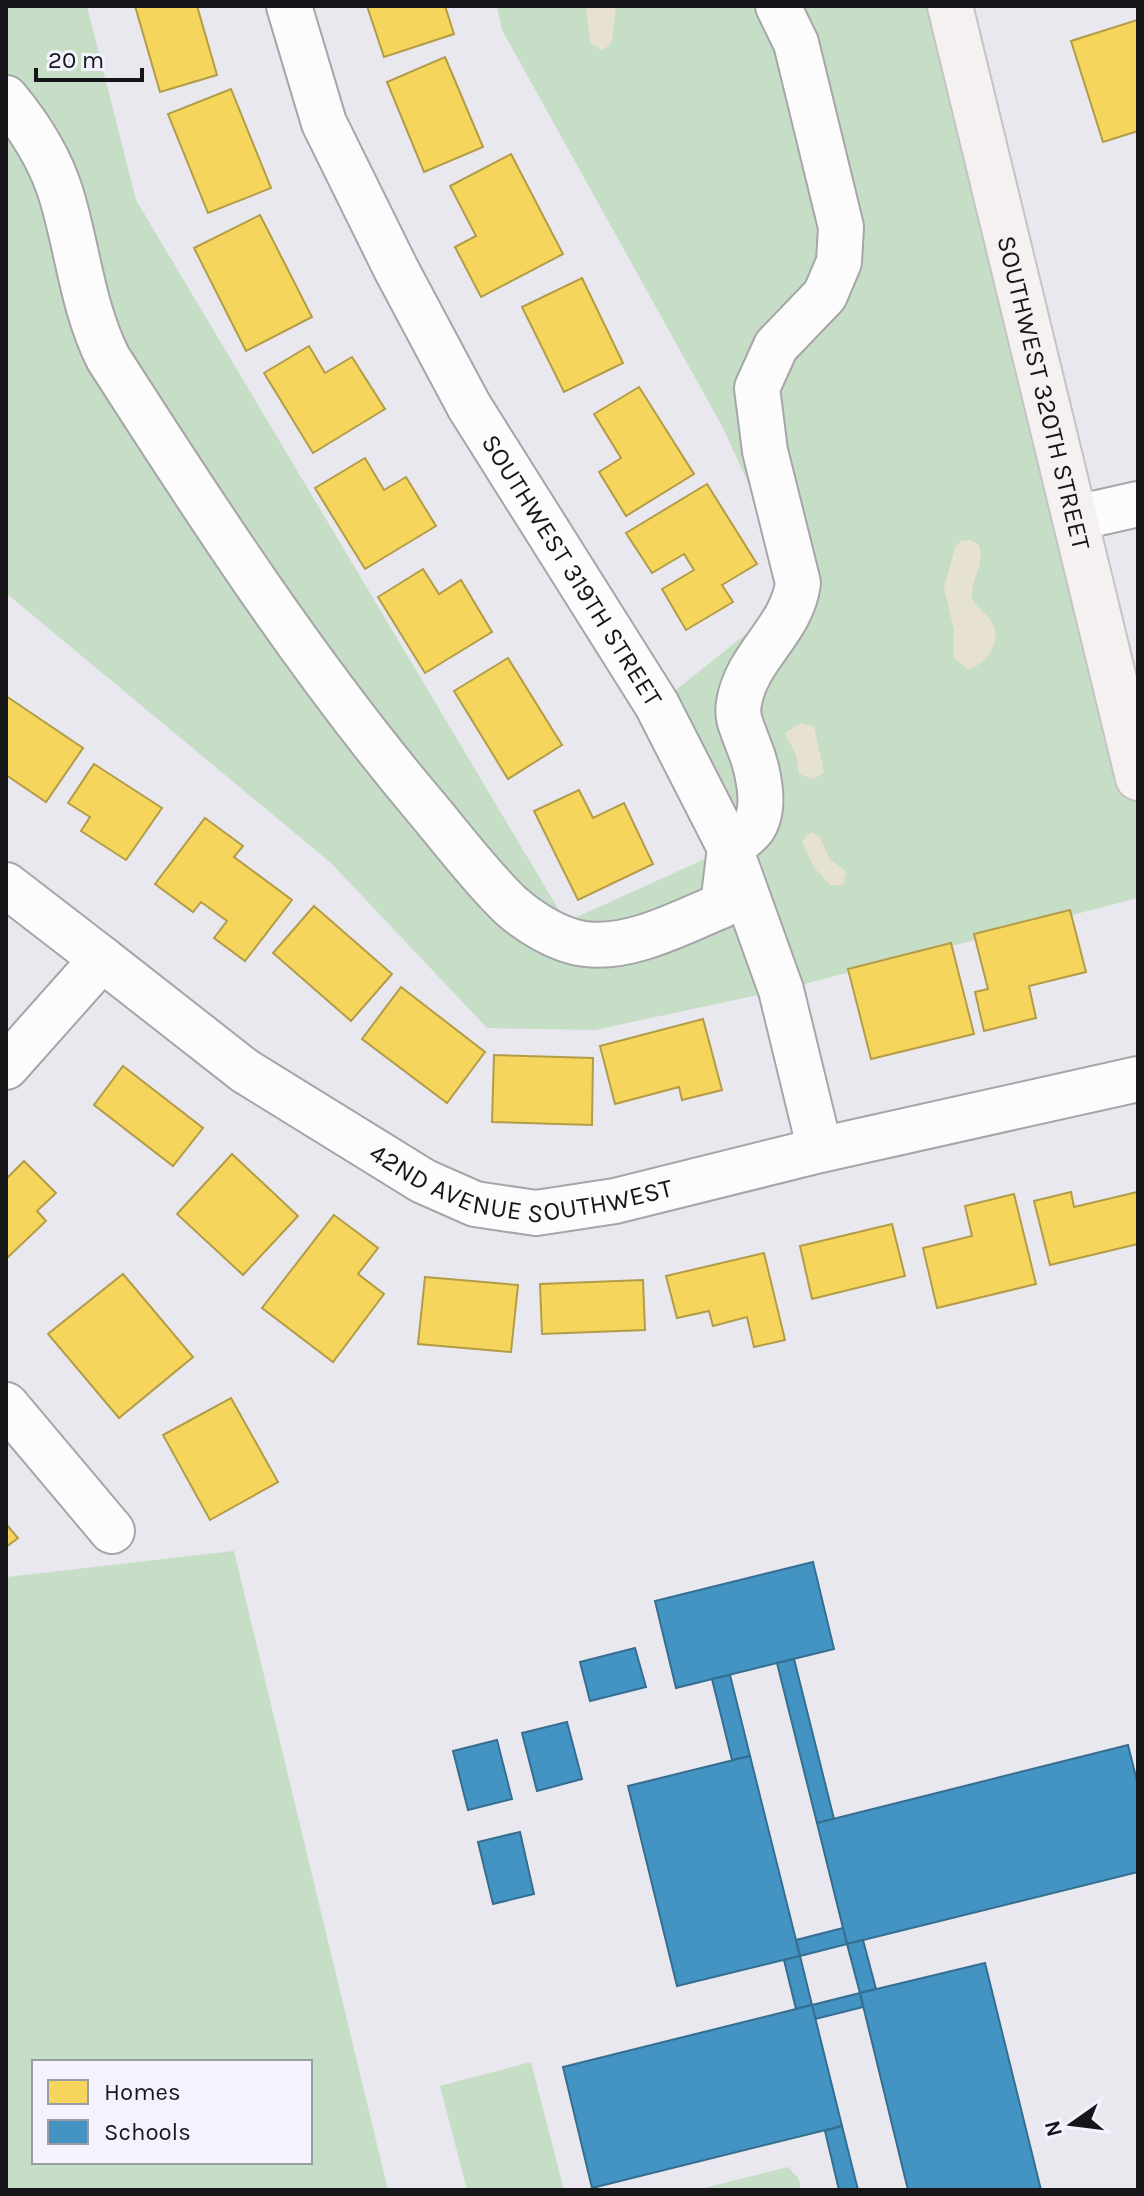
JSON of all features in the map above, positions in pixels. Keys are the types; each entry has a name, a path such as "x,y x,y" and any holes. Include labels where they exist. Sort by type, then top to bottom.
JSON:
{"main road":[{"name":"SOUTHWEST 320TH STREET","path":"950,6 1138,778"}],"street":[{"name":"SOUTHWEST 319TH STREET","path":"289,6 324,123 403,283 469,406 657,705 730,848 781,990 820,1150"},
{"path":"6,98 35,138 54,175 88,310 108,358 335,694 401,778 509,904 550,932 585,944 649,935 723,905 730,848 754,827 758,809 757,774 740,725 739,700 753,669 796,604 798,583 765,451 757,388 776,346 825,295 841,248 836,203 815,133 801,61 778,6"},
{"path":"1076,518 1138,504"},
{"name":"42ND AVENUE SOUTHWEST","path":"6,885 245,1071 423,1181 475,1204 536,1213 615,1201 820,1150 1138,1079"},
{"path":"6,1067 102,959"},
{"path":"6,1405 112,1531"}],"green space":[{"path":"6,6 87,6 136,200 566,922 729,848 657,705 777,609 784,561 723,428 502,30 497,6 950,6 1138,778 1138,898 781,990 595,1030 487,1028 331,863 6,593"},
{"path":"234,1551 388,2190 6,2190 6,1577"},
{"path":"531,2062 564,2190 467,2190 440,2086"},
{"path":"788,2167 799,2179 801,2190 696,2190"}],"sand":[{"path":"586,6 616,6 612,41 603,51 590,43"},
{"path":"971,540 979,545 980,552 972,598 990,619 995,637 987,657 968,669 953,657 954,630 944,588 955,548 961,541"},
{"path":"802,723 814,727 824,772 814,779 799,774 796,755 785,733"},
{"path":"811,832 820,837 829,858 846,872 843,885 830,885 813,866 802,841"}],"building: Homes":[{"path":"135,6 197,6 217,75 160,92"},
{"path":"367,6 445,6 454,34 384,57"},
{"path":"1137,20 1138,131 1103,142 1071,41"},
{"path":"445,57 483,147 424,172 387,82"},
{"path":"231,89 271,188 208,213 168,114"},
{"path":"511,154 563,254 481,297 455,247 476,236 450,186"},
{"path":"260,215 312,317 246,351 194,248"},
{"path":"582,278 623,363 564,392 522,307"},
{"path":"309,346 325,373 352,357 385,409 313,453 264,373"},
{"path":"639,387 694,474 626,516 599,472 621,458 594,414"},
{"path":"365,458 384,490 406,477 436,526 365,569 315,488"},
{"path":"707,484 757,564 722,585 733,602 686,630 662,589 694,570 684,554 652,573 626,533"},
{"path":"423,569 439,594 461,580 492,632 425,673 378,597"},
{"path":"508,658 562,745 508,779 454,691"},
{"path":"6,696 83,748 46,802 6,775"},
{"path":"94,764 162,808 126,860 81,831 90,817 68,803"},
{"path":"579,790 593,818 624,803 653,864 578,900 534,811"},
{"path":"205,818 243,846 234,857 292,900 245,961 214,938 227,921 201,902 193,912 155,884"},
{"path":"314,906 392,974 351,1021 273,953"},
{"path":"1070,910 1086,972 1029,986 1036,1018 984,1031 975,992 988,989 974,934"},
{"path":"951,943 974,1034 871,1059 848,969"},
{"path":"401,987 485,1052 447,1103 362,1039"},
{"path":"703,1019 722,1090 682,1100 679,1087 615,1104 600,1046"},
{"path":"494,1055 593,1058 592,1125 492,1122"},
{"path":"123,1066 203,1128 173,1166 94,1105"},
{"path":"232,1154 298,1216 243,1275 177,1214"},
{"path":"24,1161 56,1193 37,1211 46,1221 6,1259 6,1179"},
{"path":"1071,1192 1074,1207 1137,1192 1138,1244 1050,1265 1034,1201"},
{"path":"1014,1194 1036,1284 937,1308 923,1248 972,1236 965,1206"},
{"path":"334,1215 378,1248 358,1274 384,1294 333,1362 262,1308"},
{"path":"892,1224 905,1276 812,1299 800,1246"},
{"path":"764,1253 785,1340 754,1347 747,1317 713,1326 709,1311 677,1318 666,1276"},
{"path":"123,1274 193,1357 119,1418 48,1334"},
{"path":"425,1277 518,1285 511,1352 418,1344"},
{"path":"643,1280 645,1330 542,1334 540,1284"},
{"path":"231,1398 278,1482 210,1520 163,1435"},
{"path":"6,1524 18,1538 6,1547"}],"building: Schools":[{"path":"813,1562 834,1649 676,1688 655,1601"},
{"path":"635,1648 646,1687 590,1701 580,1662"},
{"path":"794,1659 834,1819 817,1823 777,1663"},
{"path":"730,1675 750,1756 732,1760 712,1679"},
{"path":"567,1722 582,1779 537,1791 522,1733"},
{"path":"497,1740 512,1799 468,1810 453,1751"},
{"path":"1128,1745 1138,1785 1138,1872 847,1944 817,1823"},
{"path":"750,1756 800,1956 677,1986 628,1786"},
{"path":"520,1832 534,1894 493,1904 478,1842"},
{"path":"843,1928 847,1944 800,1956 796,1940"},
{"path":"863,1940 876,1989 860,1993 847,1944"},
{"path":"800,1956 812,2005 796,2009 784,1960"},
{"path":"985,1963 1041,2190 908,2190 860,1993"},
{"path":"860,1993 863,2007 815,2019 812,2005"},
{"path":"812,2005 842,2126 592,2188 563,2067"},
{"path":"842,2126 858,2190 839,2190 825,2131"}]}
